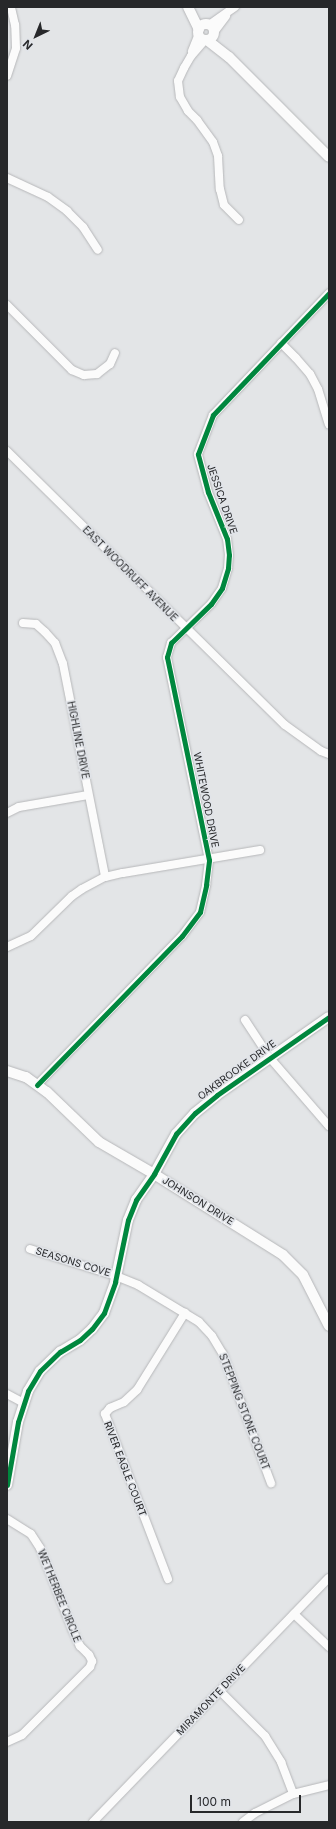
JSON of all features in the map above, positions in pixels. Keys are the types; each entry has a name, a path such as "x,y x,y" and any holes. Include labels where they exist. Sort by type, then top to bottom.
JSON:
{"street":[{"path":"7,76 16,48 15,25 11,7"},
{"path":"189,9 200,19 206,33 329,157"},
{"path":"232,10 206,33 191,56 178,81 180,97 188,111 197,120 213,142 218,156 220,189 224,205 239,220"},
{"path":"7,178 48,197 67,211 82,227 98,250"},
{"path":"329,293 281,343 310,374 318,389 329,424"},
{"path":"7,305 72,370 84,375 97,374 110,364 115,354"},
{"name":"JESSICA DRIVE","path":"185,628 211,604 222,588 228,568 229,555 227,539 208,492 198,454 201,444 213,415 281,343"},
{"name":"EAST WOODRUFF AVENUE","path":"7,451 285,725 321,751 329,754"},
{"name":"HIGHLINE DRIVE","path":"22,623 36,624 45,632 55,643 63,664 105,877"},
{"name":"WHITEWOOD DRIVE","path":"37,1085 182,936 200,912 206,885 209,860 167,658 171,643 185,628"},
{"path":"7,813 19,807 88,795"},
{"path":"7,948 31,936 72,896 105,877 260,850"},
{"name":"OAKBROOKE DRIVE","path":"7,1485 18,1422 28,1391 40,1372 60,1352 80,1340 92,1329 104,1313 116,1276 128,1220 136,1200 154,1174 176,1134 195,1113 216,1094 329,1017"},
{"path":"245,1020 270,1058 329,1126"},
{"name":"JOHNSON DRIVE","path":"7,1071 26,1077 37,1085 76,1118 99,1142 154,1174 283,1255 303,1275 329,1326"},
{"name":"SEASONS COVE","path":"30,1249 116,1276"},
{"name":"STEPPING STONE COURT","path":"116,1276 138,1286 185,1313 199,1322 212,1336 223,1354 271,1483"},
{"name":"RIVER EAGLE COURT","path":"168,1579 105,1414 110,1408 124,1402 137,1390 185,1313"},
{"path":"7,1394 24,1403"},
{"name":"WETHERBEE CIRCLE","path":"7,1519 31,1534 40,1548 72,1629 80,1646 89,1655 92,1661 90,1666 22,1735 7,1742"},
{"name":"MIRAMONTE DRIVE","path":"93,1822 329,1578"},
{"path":"294,1614 329,1647"},
{"path":"220,1691 265,1736 281,1762 293,1794"},
{"path":"243,1822 255,1813 293,1794 329,1785"}],"cycle path":[{"path":"37,1085 182,936 200,912 206,885 209,860 167,657 171,643 211,604 222,588 228,568 229,555 227,539 208,492 198,454 213,415 329,293"},
{"path":"7,1485 18,1422 28,1391 40,1371 60,1352 80,1340 92,1329 104,1313 115,1282 128,1220 136,1200 154,1174 176,1134 195,1113 217,1095 329,1017"}]}
